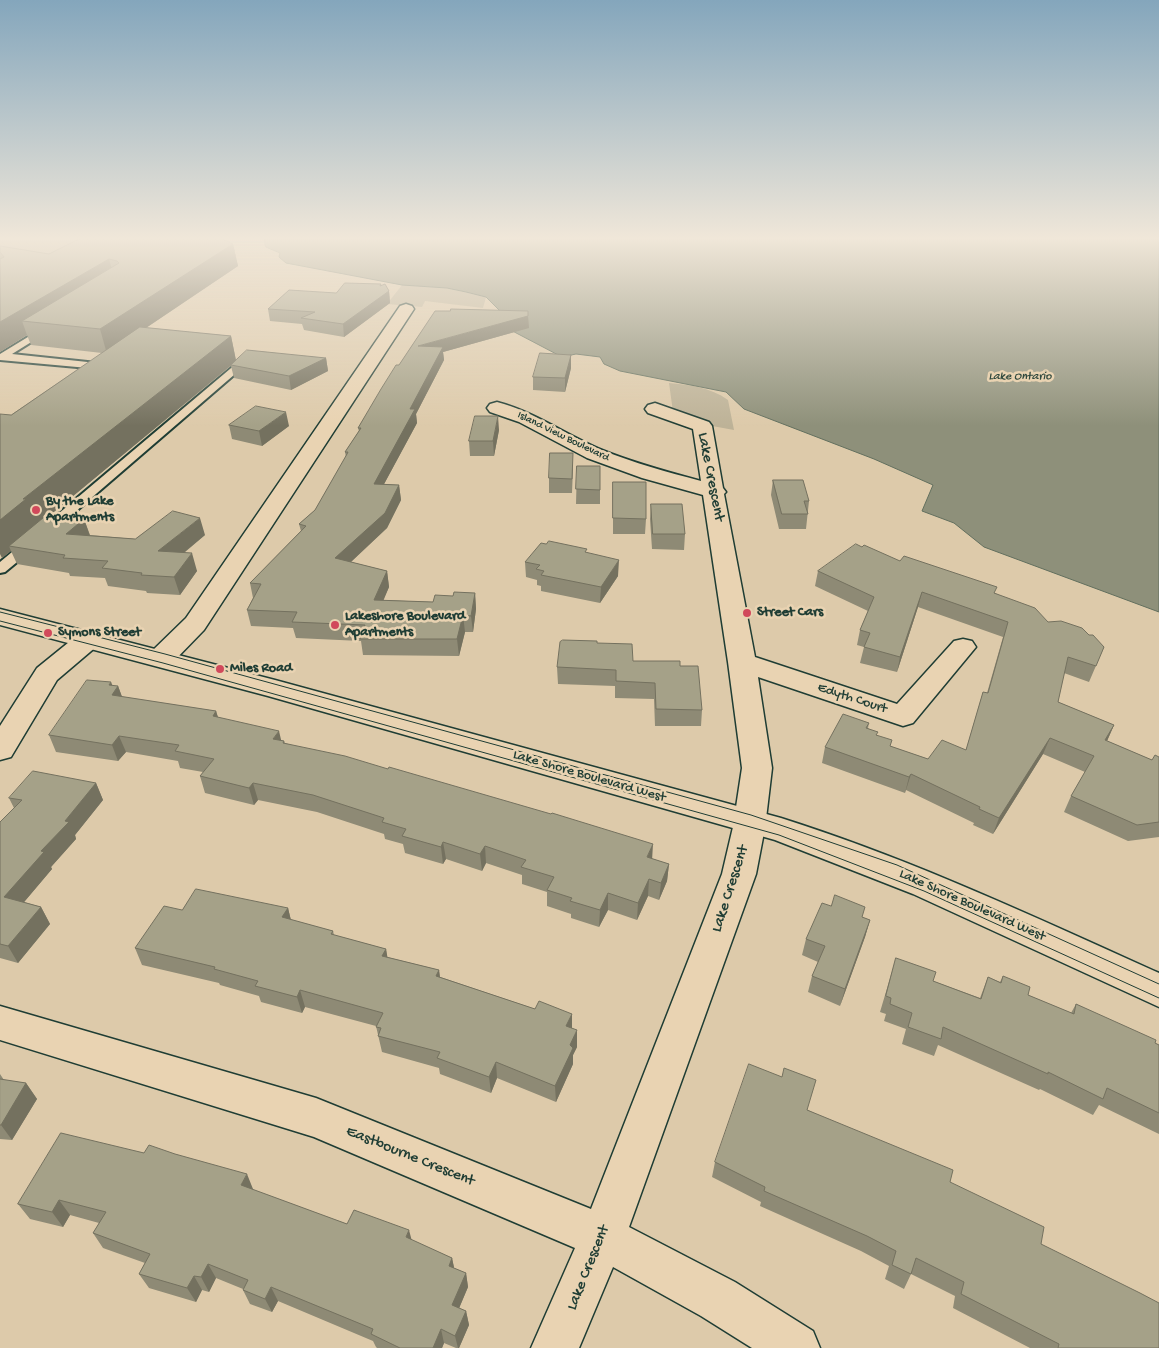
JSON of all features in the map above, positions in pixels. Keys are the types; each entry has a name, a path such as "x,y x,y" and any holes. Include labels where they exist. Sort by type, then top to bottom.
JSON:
{"street":[{"path":"161,658 195,624 406,309"},
{"name":"Island View Boulevard","path":"497,408 526,418 594,454 649,474 715,492"},
{"name":"Lake Crescent","path":"555,1348 603,1237 739,874 750,821 756,768 742,662 715,492 702,426 654,409"},
{"name":"Lake Shore Boulevard West","path":"0,617 161,658 750,821 816,842 897,872 1159,991"},
{"path":"0,750 47,674 88,640"},
{"name":"Edyth Court","path":"742,662 903,716 963,647"},
{"name":"Eastbourne Crescent","path":"0,1024 316,1118 603,1237 718,1299 796,1348"}],"lane":[{"path":"1,357 52,326"},
{"path":"0,569 233,372 250,355"},
{"path":"1,357 97,366 83,381 110,367"}],"shaded area":[{"path":"390,300 485,300 483,308 425,301 422,307 387,304"},
{"path":"669,383 707,389 728,400 734,430 674,419"}],"water":[{"name":"Lake Ontario","path":"489,300 1159,300 1159,612 984,547 954,523 922,511 933,485 874,459 744,409 726,392 620,371 604,364 600,357 576,354 562,357 501,325 501,312"}],"building":[{"path":"0,300 38,300 0,322"},
{"path":"57,300 146,300 100,329 22,321"},
{"path":"278,300 377,300 343,324 301,318 315,312 268,309"},
{"path":"451,309 528,311 528,316 418,346 443,347 410,409 415,409 374,484 399,485 385,513 335,558 387,571 374,600 433,602 435,595 453,596 454,592 475,593 471,616 463,615 457,639 360,639 365,625 292,622 297,612 247,610 261,584 250,583 306,526 299,524 315,510 348,452 345,452 361,428 358,428 396,365 399,365 435,311 450,311"},
{"path":"140,327 231,336 23,499 26,499 0,520 0,414 11,415"},
{"path":"247,350 326,358 289,376 231,365"},
{"path":"540,353 571,355 565,378 533,377"},
{"path":"256,406 286,412 259,431 229,425"},
{"path":"475,416 498,416 493,441 469,441"},
{"path":"550,453 573,453 572,479 549,478"},
{"path":"577,466 600,466 600,490 576,489"},
{"path":"773,480 803,480 809,501 804,501 808,514 782,514"},
{"path":"613,482 646,482 646,519 613,518"},
{"path":"651,504 682,504 685,534 653,534"},
{"path":"173,511 200,518 158,551 192,553 174,577 141,575 142,573 102,568 108,561 63,558 65,555 9,546 49,513 84,519 66,534 135,539"},
{"path":"549,541 587,549 585,552 619,560 601,587 541,575 544,571 536,569 540,565 525,562 541,543 546,544"},
{"path":"856,544 862,547 864,545 900,561 904,556 997,587 994,593 1035,608 1048,622 1061,621 1082,628 1089,635 1093,635 1104,647 1096,666 1068,657 1058,702 1114,725 1105,740 1152,760 1155,755 1159,757 1159,822 1137,825 1071,796 1094,756 1050,738 999,818 911,774 909,777 825,747 843,714 869,723 866,728 878,732 876,735 892,740 890,746 928,759 942,740 966,750 983,692 988,693 1008,622 922,592 900,657 864,647 870,633 860,630 874,597 818,571"},
{"path":"563,640 632,644 633,661 680,661 680,666 698,666 702,710 656,709 655,683 616,681 616,670 557,667 560,642"},
{"path":"87,680 111,682 109,685 118,686 112,695 216,711 213,716 279,731 273,739 284,741 283,743 345,756 388,769 389,767 653,844 647,857 669,864 661,883 649,879 638,903 608,893 600,910 570,901 572,898 547,890 554,877 521,867 526,860 485,846 480,854 443,842 441,847 402,836 406,829 382,822 384,818 313,795 253,783 249,788 200,776 214,759 175,751 179,745 119,736 112,745 49,735"},
{"path":"33,771 96,783 65,821 69,822 41,851 44,852 4,897 41,907 8,946 0,944 0,822 22,800 9,798"},
{"path":"196,889 288,908 282,917 333,931 331,934 386,949 382,956 439,970 436,976 535,1009 539,1001 572,1014 566,1026 577,1030 570,1045 573,1048 555,1086 496,1062 489,1077 437,1058 440,1052 378,1036 381,1028 376,1027 383,1013 300,990 297,997 255,986 258,981 214,969 215,967 135,948 164,906 182,910"},
{"path":"835,895 865,907 862,917 870,920 845,989 812,976 825,946 806,939 822,903 831,906"},
{"path":"896,958 936,972 933,981 981,999 988,977 1001,983 1003,976 1030,987 1028,995 1074,1014 1076,1004 1156,1040 1155,1043 1159,1045 1159,1113 1107,1088 1103,1099 1048,1072 1048,1074 943,1027 941,1039 908,1027 912,1013 890,1004 891,998 886,996"},
{"path":"749,1064 782,1077 784,1068 816,1080 807,1110 953,1170 950,1182 1044,1227 1041,1244 1159,1303 1159,1348 1058,1348 1059,1344 961,1294 964,1282 916,1258 911,1274 892,1265 896,1251 867,1236 764,1191 765,1187 715,1162"},
{"path":"0,1079 26,1083 1,1125 0,1125"},
{"path":"61,1133 144,1153 149,1145 247,1174 241,1185 347,1224 354,1210 409,1230 406,1237 452,1258 449,1266 466,1273 452,1305 466,1311 455,1336 441,1329 433,1348 400,1348 371,1334 373,1329 271,1287 265,1299 243,1290 248,1280 208,1264 201,1277 194,1276 187,1288 139,1274 150,1254 93,1233 106,1212 59,1200 52,1212 18,1204"}],"tram line":[{"path":"0,612 165,654 751,815 897,865 1159,984"},
{"path":"0,621 163,663 779,835 924,891 1159,998"}],"place":[{"name":"By the Lake Apartments","path":"36,510"},
{"name":"Street Cars","path":"747,613"},
{"name":"Lakeshore Boulevard Apartments","path":"335,625"},
{"name":"Symons Street","path":"48,633"},
{"name":"Miles Road","path":"220,669"}]}
